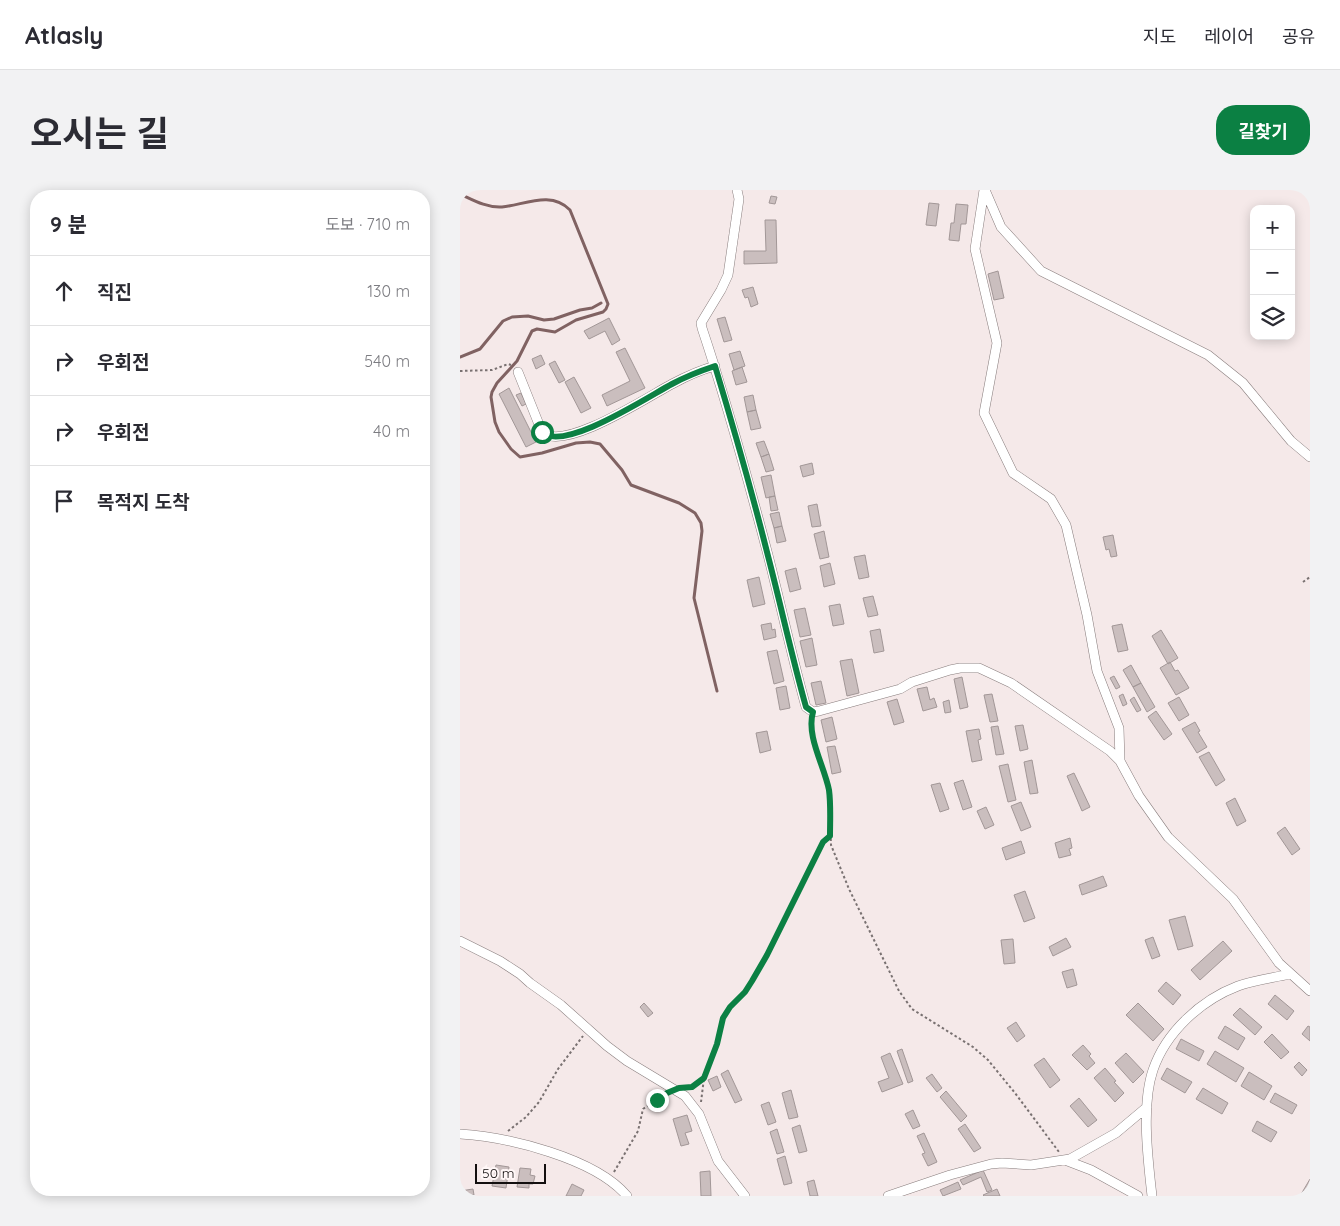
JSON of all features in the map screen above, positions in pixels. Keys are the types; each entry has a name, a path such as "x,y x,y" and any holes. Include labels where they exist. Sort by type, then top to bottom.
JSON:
{"street":[{"path":"737,190 739,200 728,275 722,290 701,323 736,438 768,556 792,660 806,707 813,712 861,701 900,689 912,682 960,668 980,668 1011,683 1110,751 1120,761 1140,796 1168,836 1234,899 1279,963 1310,991"},
{"path":"985,190 1001,227 1041,271 1208,355 1243,383 1292,440 1310,457"},
{"path":"985,190 975,250 998,343 984,413 1013,473 1052,499 1066,525 1087,615 1097,671 1119,728 1120,761"},
{"path":"518,372 542,432 545,435 559,438 570,436 600,424 673,383 715,366"},
{"path":"460,941 500,961 520,974 561,1005 587,1030 627,1061 685,1096 699,1114 718,1161 745,1196"},
{"path":"1152,1196 1149,1171 1147,1107 1153,1070 1166,1046 1188,1018 1204,1004 1248,983 1290,974"},
{"path":"888,1196 950,1174 991,1164 1002,1163 1031,1166 1065,1160 1080,1154 1116,1133 1147,1107"},
{"path":"460,1134 501,1139 567,1158 596,1171 627,1196"},
{"path":"1065,1160 1091,1170 1138,1196"}],"path":[{"path":"460,371 487,370 508,364 511,365"},
{"path":"1303,582 1310,577"},
{"path":"813,712 811,720 814,741 822,762 829,792 830,836 835,858 892,979 906,1002 922,1015 973,1047 988,1060 1065,1160"},
{"path":"699,1114 704,1078 717,1044 723,1018 752,981 767,955 823,842 830,836"},
{"path":"501,1139 510,1128 526,1117 539,1102 558,1069 566,1061 587,1030"},
{"path":"609,1180 638,1131 643,1109 674,1090 692,1087 704,1078"}],"building":[{"path":"771,196 777,197 775,204 769,203"},
{"path":"929,203 939,204 936,226 926,225"},
{"path":"956,204 968,205 966,224 961,224 959,241 949,240 951,223 954,223"},
{"path":"765,220 776,220 777,263 744,264 744,251 766,251"},
{"path":"998,271 1004,298 994,300 988,274"},
{"path":"753,287 758,304 751,307 748,297 745,298 742,290"},
{"path":"725,317 732,340 724,342 717,319"},
{"path":"609,318 620,340 612,345 605,331 589,339 584,331"},
{"path":"625,348 645,388 607,406 602,395 630,381 616,352"},
{"path":"740,351 745,366 734,370 729,354"},
{"path":"541,355 545,364 536,369 532,359"},
{"path":"555,361 565,380 559,383 549,364"},
{"path":"742,367 747,382 736,385 732,371"},
{"path":"574,377 591,408 581,413 565,382"},
{"path":"509,388 536,442 526,447 499,394"},
{"path":"521,393 526,404 522,406 516,395"},
{"path":"753,395 756,410 747,412 744,397"},
{"path":"756,410 761,428 751,430 747,412"},
{"path":"764,441 769,454 761,457 756,443"},
{"path":"769,454 774,470 766,472 761,457"},
{"path":"812,463 814,474 803,477 800,466"},
{"path":"771,475 775,496 766,498 761,477"},
{"path":"775,496 778,510 771,511 769,497"},
{"path":"817,504 821,526 812,527 808,506"},
{"path":"779,512 782,526 774,528 770,514"},
{"path":"782,526 786,541 777,543 774,528"},
{"path":"824,531 829,557 820,559 814,534"},
{"path":"1113,535 1117,556 1111,557 1109,549 1106,550 1103,537"},
{"path":"865,555 869,577 859,579 854,557"},
{"path":"830,563 835,584 824,587 820,566"},
{"path":"796,568 801,589 790,592 785,571"},
{"path":"759,577 765,604 753,607 747,580"},
{"path":"873,596 878,615 868,617 863,598"},
{"path":"840,604 844,624 833,626 829,606"},
{"path":"805,608 811,635 800,637 794,610"},
{"path":"771,623 772,630 775,629 776,637 764,640 761,625"},
{"path":"1122,624 1128,650 1118,652 1112,626"},
{"path":"880,629 884,651 874,653 870,631"},
{"path":"1161,630 1178,658 1168,664 1152,636"},
{"path":"812,638 817,665 806,667 800,641"},
{"path":"777,650 784,681 774,684 767,652"},
{"path":"852,659 859,693 847,696 840,661"},
{"path":"1170,662 1175,671 1178,670 1189,688 1176,695 1160,668"},
{"path":"1131,665 1141,683 1133,687 1123,670"},
{"path":"1114,676 1120,687 1116,689 1110,678"},
{"path":"962,677 968,707 960,709 954,679"},
{"path":"821,681 826,703 816,705 811,683"},
{"path":"1141,683 1155,707 1147,712 1133,687"},
{"path":"786,686 790,708 780,710 776,688"},
{"path":"927,687 930,700 934,698 937,707 923,711 917,689"},
{"path":"992,694 998,721 990,722 984,695"},
{"path":"1123,694 1127,704 1123,706 1119,696"},
{"path":"1134,697 1141,710 1137,712 1130,700"},
{"path":"1179,697 1189,715 1179,721 1168,703"},
{"path":"897,699 904,722 894,725 887,702"},
{"path":"949,700 951,712 945,713 943,702"},
{"path":"1156,711 1172,734 1164,740 1148,717"},
{"path":"832,717 837,739 826,742 821,720"},
{"path":"1195,722 1200,731 1198,732 1207,747 1197,753 1182,729"},
{"path":"1023,725 1028,749 1020,751 1015,726"},
{"path":"998,726 1004,754 996,755 991,727"},
{"path":"979,729 981,739 978,740 982,760 972,762 966,731"},
{"path":"767,731 771,750 760,753 756,733"},
{"path":"835,746 841,772 832,774 827,747"},
{"path":"1209,752 1225,780 1216,786 1199,757"},
{"path":"1032,760 1038,793 1030,794 1024,762"},
{"path":"1008,764 1016,800 1008,802 999,766"},
{"path":"1074,773 1090,807 1082,811 1067,776"},
{"path":"963,780 972,807 963,810 954,783"},
{"path":"940,783 949,809 940,812 931,785"},
{"path":"1235,798 1246,821 1237,826 1226,803"},
{"path":"1021,802 1031,827 1021,831 1011,806"},
{"path":"986,807 994,825 985,829 977,811"},
{"path":"1285,827 1300,849 1292,855 1277,833"},
{"path":"1070,838 1072,848 1069,849 1071,855 1059,858 1055,843"},
{"path":"1021,841 1025,853 1006,860 1002,848"},
{"path":"1103,876 1107,886 1082,895 1079,885"},
{"path":"1025,891 1035,918 1024,922 1014,895"},
{"path":"1185,916 1193,946 1178,950 1169,920"},
{"path":"1153,937 1160,956 1152,959 1145,940"},
{"path":"1066,938 1071,947 1053,956 1049,947"},
{"path":"1013,939 1015,963 1004,964 1001,940"},
{"path":"1223,941 1232,951 1200,980 1191,970"},
{"path":"1073,969 1077,985 1067,988 1062,972"},
{"path":"1166,982 1181,995 1173,1005 1158,991"},
{"path":"1275,995 1294,1011 1287,1020 1268,1004"},
{"path":"644,1003 653,1013 648,1017 640,1007"},
{"path":"1138,1003 1164,1029 1153,1041 1126,1015"},
{"path":"1240,1008 1262,1027 1255,1035 1233,1015"},
{"path":"1016,1022 1025,1036 1017,1042 1007,1028"},
{"path":"1225,1026 1245,1038 1238,1050 1218,1038"},
{"path":"1308,1026 1310,1027 1310,1041 1302,1034"},
{"path":"1272,1034 1289,1052 1281,1059 1264,1042"},
{"path":"1181,1039 1204,1051 1199,1061 1176,1049"},
{"path":"1083,1045 1091,1054 1089,1056 1095,1063 1087,1070 1072,1055"},
{"path":"902,1049 913,1081 908,1083 897,1051"},
{"path":"1215,1051 1244,1068 1236,1082 1207,1064"},
{"path":"890,1053 903,1084 882,1092 878,1082 889,1078 881,1057"},
{"path":"1126,1053 1144,1072 1133,1083 1115,1063"},
{"path":"1044,1058 1060,1080 1050,1088 1034,1065"},
{"path":"1299,1062 1307,1070 1302,1076 1294,1067"},
{"path":"1105,1068 1124,1093 1115,1102 1094,1078"},
{"path":"1167,1068 1192,1082 1185,1093 1161,1079"},
{"path":"728,1070 742,1100 735,1103 721,1074"},
{"path":"1249,1072 1272,1086 1264,1100 1241,1086"},
{"path":"932,1074 942,1088 937,1092 926,1078"},
{"path":"717,1076 721,1087 713,1091 708,1080"},
{"path":"1203,1088 1228,1103 1222,1114 1196,1099"},
{"path":"791,1090 798,1117 789,1119 782,1093"},
{"path":"946,1091 967,1116 961,1122 940,1097"},
{"path":"1275,1093 1297,1105 1292,1114 1270,1102"},
{"path":"1079,1098 1097,1120 1088,1127 1070,1106"},
{"path":"769,1102 776,1122 768,1125 761,1105"},
{"path":"913,1110 920,1126 913,1129 905,1114"},
{"path":"687,1115 692,1131 685,1133 689,1144 681,1146 673,1119"},
{"path":"1257,1121 1277,1132 1271,1142 1252,1131"},
{"path":"965,1124 981,1148 974,1152 958,1129"},
{"path":"800,1125 807,1151 799,1153 792,1128"},
{"path":"777,1129 784,1152 777,1154 770,1132"},
{"path":"924,1133 937,1162 928,1166 922,1154 925,1153 917,1136"},
{"path":"785,1156 792,1183 784,1185 777,1159"},
{"path":"496,1165 509,1167 506,1188 492,1186"},
{"path":"520,1168 531,1169 530,1175 535,1176 533,1184 529,1184 529,1188 517,1187"},
{"path":"983,1170 992,1190 987,1192 981,1177 963,1185 960,1180"},
{"path":"710,1171 711,1196 701,1196 700,1172"},
{"path":"1310,1179 1310,1196 1300,1196"},
{"path":"814,1180 818,1196 810,1196 807,1182"},
{"path":"958,1182 961,1189 943,1196 940,1190"},
{"path":"572,1184 584,1190 581,1196 566,1196"},
{"path":"473,1189 474,1195 460,1196 460,1191"},
{"path":"997,1189 1000,1196 983,1195"}],"waterway":[{"path":"460,194 491,206 502,207 546,200 563,204 570,210 608,304 603,312 576,320 555,332 537,329 532,331 517,361 497,383 492,392 495,422 499,432 511,449 520,457 576,443 590,442 600,444 622,470 631,485 679,503 695,513 701,523 702,531 694,598 717,691"},
{"path":"460,357 480,349 503,321 512,317 528,316 544,320 554,319 592,308 601,303"}],"route":[{"path":"542,432 552,437 570,436 600,424 673,383 715,366 768,556 790,650 806,707 813,712 811,726 829,792 830,836 823,842 809,868 767,955 752,981 723,1018 717,1044 704,1078 692,1087 679,1088 657,1100"}]}
